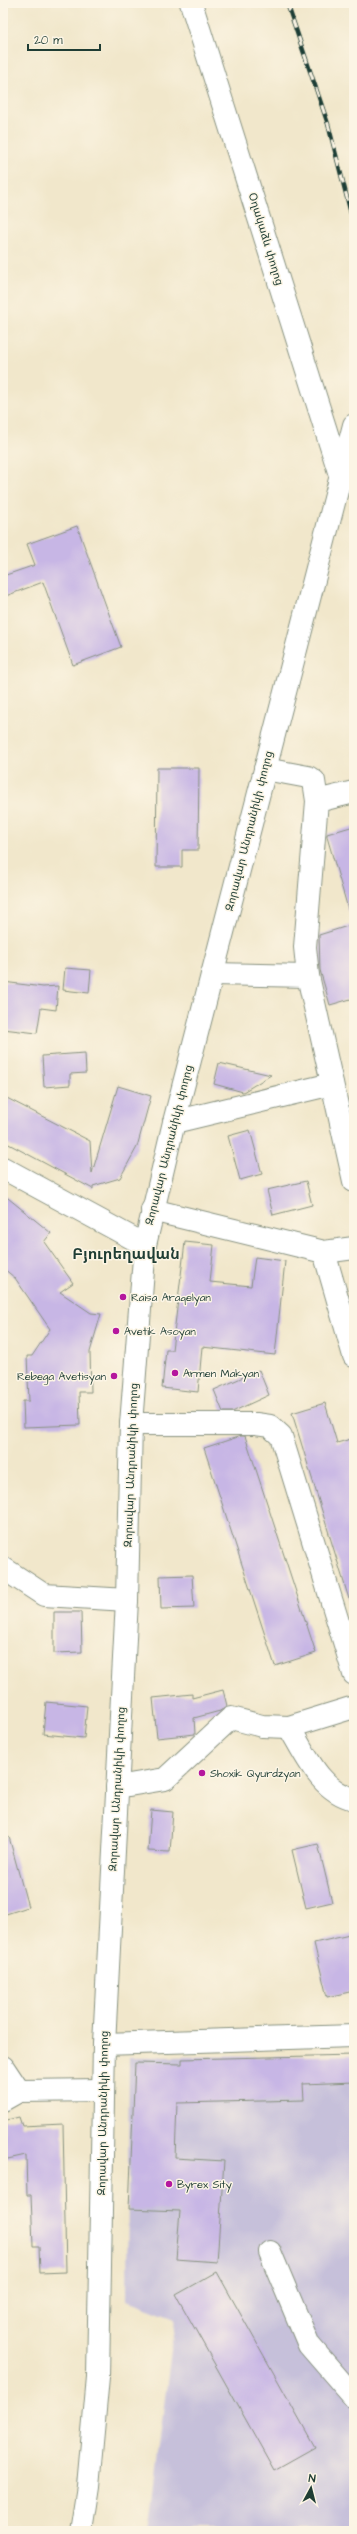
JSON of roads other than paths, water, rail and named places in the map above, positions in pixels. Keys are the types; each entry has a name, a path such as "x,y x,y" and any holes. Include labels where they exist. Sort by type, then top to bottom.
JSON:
{"street":[{"name":"Օղակաձև փողոց","path":"191,3 340,475"},
{"name":"Զորավար Անդրանիկի փողոց","path":"81,2531 88,2486 98,2377 102,2090 127,1600 130,1424 145,1245 152,1210 174,1122 354,425"},
{"path":"265,769 312,778 314,780 316,801 305,947 308,976 354,1181"},
{"path":"316,801 354,792"},
{"path":"212,974 308,976"},
{"path":"174,1122 332,1084"},
{"path":"3,1168 145,1245"},
{"path":"152,1210 324,1252 354,1248"},
{"path":"324,1252 354,1356"},
{"path":"130,1424 256,1424 270,1426 281,1436 354,1674"},
{"path":"3,1568 44,1594 127,1600"},
{"path":"117,1787 165,1780 231,1718 262,1726 289,1727 354,1707"},
{"path":"289,1727 314,1769 329,1788 340,1796 354,1799"},
{"path":"104,2044 354,2036"},
{"path":"3,2067 11,2096 102,2090"},
{"path":"270,2252 309,2345 354,2397"}],"railway":[{"path":"287,3 328,124 354,225"}],"place":[{"name":"Raisa Araqelyan","path":"123,1297"},
{"name":"Avetik Asoyan","path":"116,1331"},
{"name":"Armen Makyan","path":"175,1373"},
{"name":"Rebega Avetisyan","path":"114,1376"},
{"name":"Shoxik Qyurdzyan","path":"202,1773"},
{"name":"Byrex Sity","path":"169,2184"}],"district":[{"name":"Բյուրեղավան","path":"126,1254"}]}
